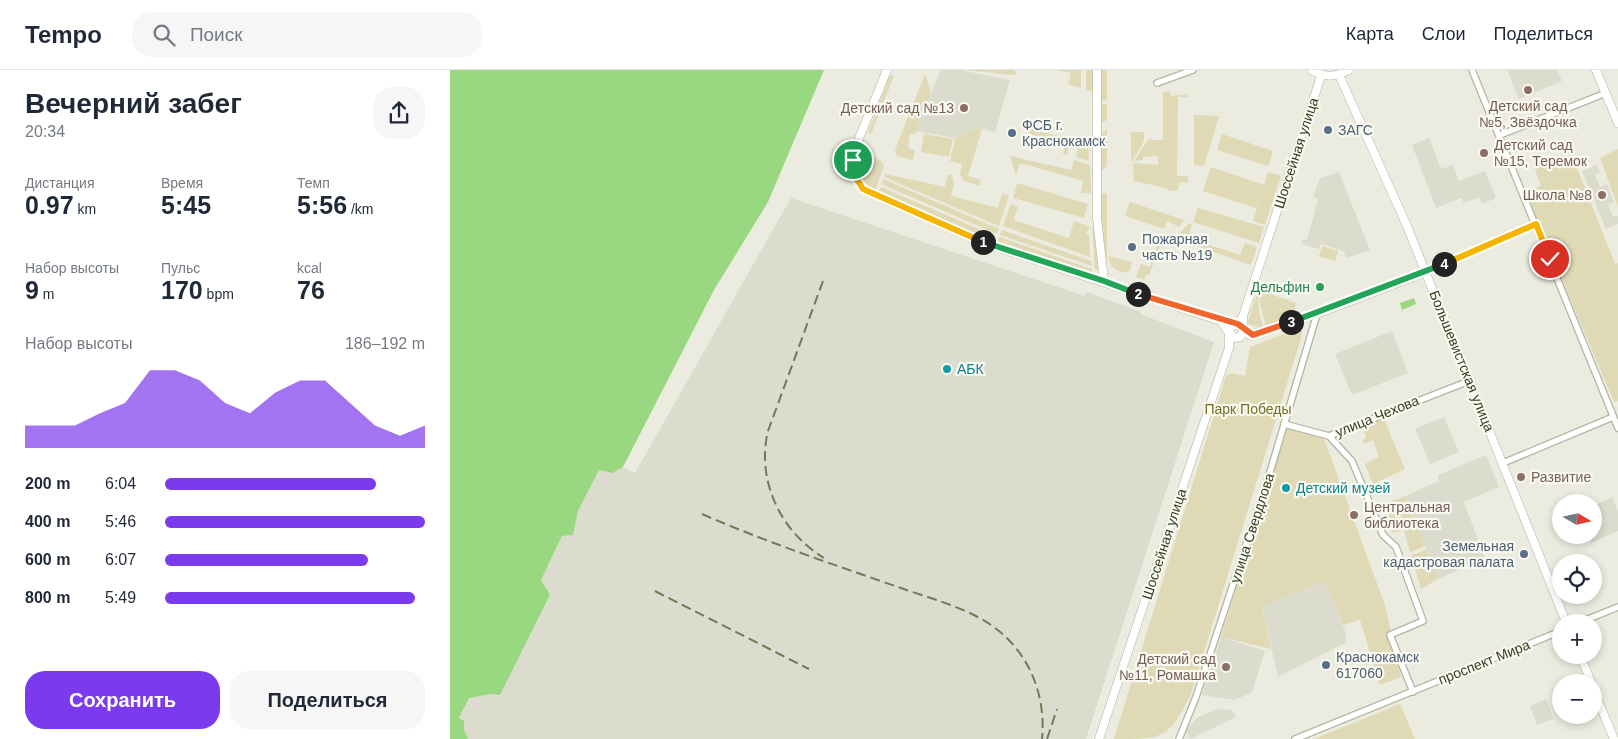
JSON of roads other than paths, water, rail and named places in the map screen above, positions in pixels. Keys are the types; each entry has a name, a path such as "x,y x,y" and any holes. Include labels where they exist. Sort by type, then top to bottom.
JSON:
{"street":[{"path":"887,70 855,148 853,160 856,178 863,189 874,196 981,242 1238,326 1253,335"},
{"path":"1097,70 1096,218 1104,281"},
{"path":"1157,83 1193,70"},
{"path":"1312,70 1321,76 1338,75 1349,70"},
{"path":"1472,70 1618,428"},
{"path":"1596,70 1618,123"},
{"name":"Большевистская улица","path":"1338,75 1426,272 1563,614"},
{"name":"Шоссейная улица","path":"1238,326 1243,316 1321,76"},
{"path":"1500,136 1606,94"},
{"path":"1221,321 1234,338 1253,335 1317,314 1426,272 1536,224"},
{"name":"улица Свердлова","path":"1179,739 1196,697 1284,424 1317,314"},
{"path":"1229,348 1231,326 1238,326"},
{"path":"1229,348 1243,333 1238,326"},
{"name":"Шоссейная улица","path":"1099,739 1229,348"},
{"name":"улица Чехова","path":"1284,424 1329,436 1470,381"},
{"path":"1503,463 1613,416"},
{"path":"1329,436 1352,461 1383,535 1396,547 1423,620 1390,635 1413,692"},
{"path":"1601,614 1618,607"},
{"name":"проспект Мира","path":"1295,739 1552,635"},
{"path":"1602,710 1614,739"}],"railway":[{"path":"823,281 768,431 765,450 769,486 775,504 795,534 824,558"},
{"path":"702,514 799,552 950,605 988,623 1010,641 1028,666 1039,694 1043,724 1042,739"},
{"path":"655,591 809,669"},
{"path":"1047,739 1057,709"}],"place":[{"name":"Детский сад №5, Звёздочка","path":"1528,90"},
{"name":"Детский сад №13","path":"964,108"},
{"name":"ЗАГС","path":"1328,130"},
{"name":"ФСБ г. Краснокамск","path":"1012,133"},
{"name":"Детский сад №15, Теремок","path":"1484,153"},
{"name":"Школа №8","path":"1602,195"},
{"name":"Пожарная часть №19","path":"1132,247"},
{"name":"Дельфин","path":"1320,287"},
{"name":"АБК","path":"947,369"},
{"name":"Развитие","path":"1521,477"},
{"name":"Детский музей","path":"1286,488"},
{"name":"Центральная библиотека","path":"1354,515"},
{"name":"Земельная кадастровая палата","path":"1524,554"},
{"name":"Краснокамск 617060","path":"1326,665"},
{"name":"Детский сад №11, Ромашка","path":"1226,667"}],"park label":[{"name":"Парк Победы","path":"1248,409"}]}
